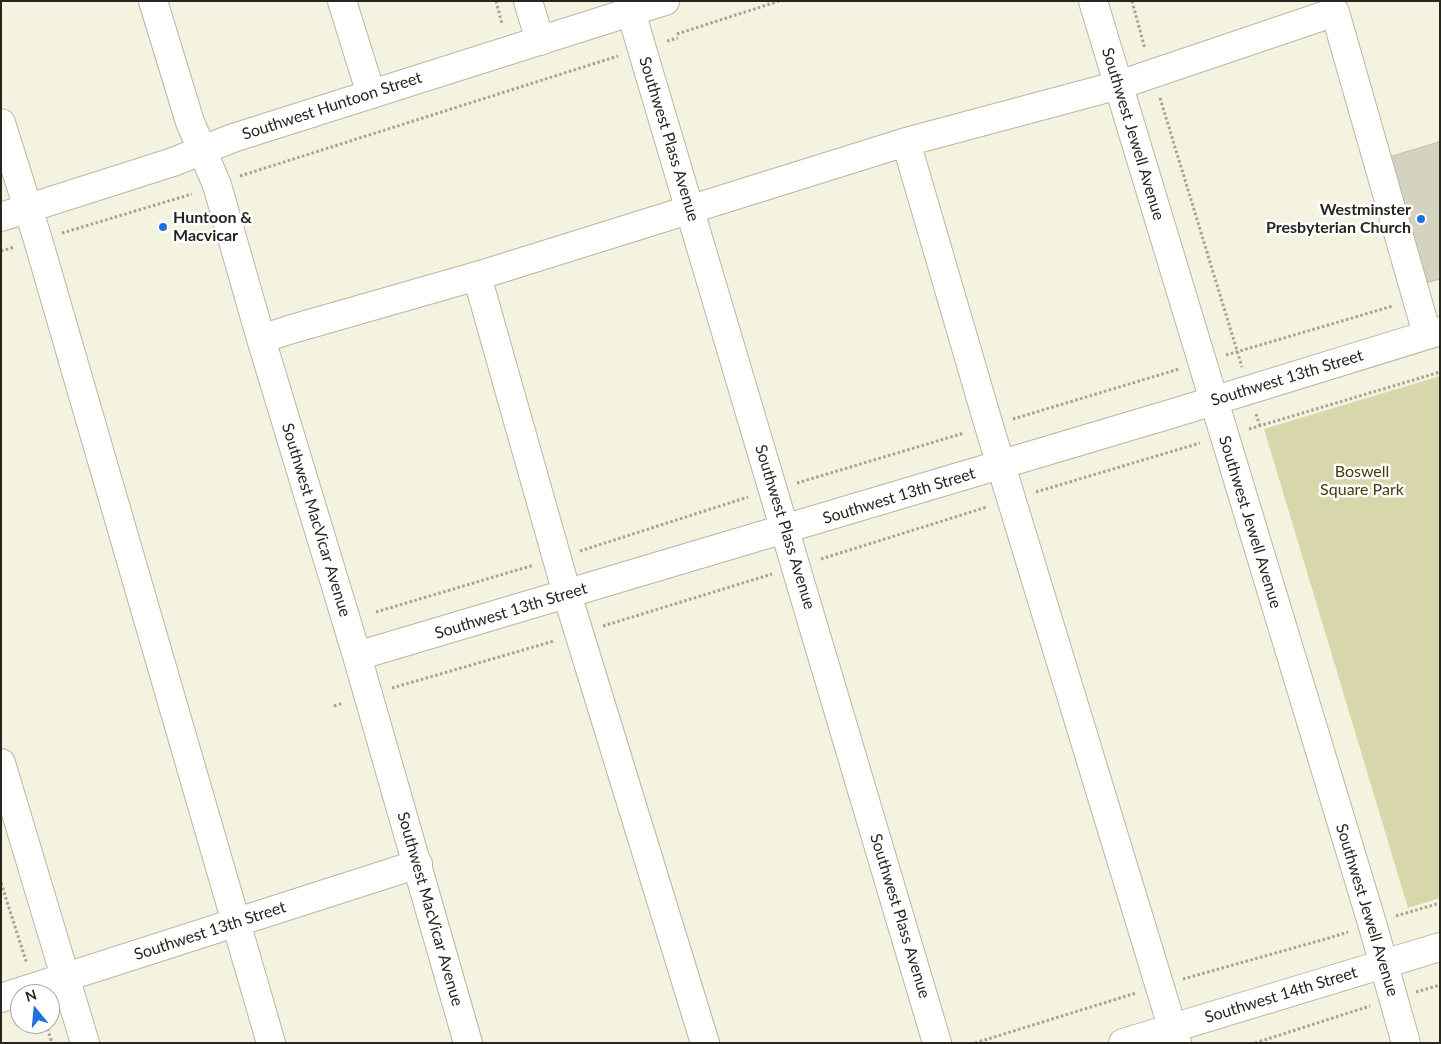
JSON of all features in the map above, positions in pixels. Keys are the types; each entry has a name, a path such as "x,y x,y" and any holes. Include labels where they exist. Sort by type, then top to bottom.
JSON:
{"street":[{"name":"Southwest MacVicar Avenue","path":"153,1 190,122 216,185 357,656 468,1043"},
{"path":"342,1 370,94"},
{"path":"528,1 540,41"},
{"name":"Southwest Huntoon Street","path":"1,216 173,162 233,138 665,1"},
{"name":"Southwest Jewell Avenue","path":"1093,1 1372,923 1406,1043"},
{"name":"Southwest Plass Avenue","path":"631,12 938,1043"},
{"path":"261,339 477,276 906,142 1119,85 1335,12 1417,300 1433,333"},
{"path":"1,123 38,240 271,1043"},
{"path":"906,142 1001,466 1175,1035"},
{"path":"477,276 579,633 705,1043"},
{"name":"Southwest 13th Street","path":"357,656 1001,466 1433,333"},
{"path":"1,763 85,1043"},
{"name":"Southwest 13th Street","path":"44,984 418,864"},
{"name":"Southwest 14th Street","path":"1123,1043 1175,1035 1384,964 1440,947"}],"path":[{"path":"496,1 502,24"},
{"path":"1,251 183,197 274,165 642,49 779,1"},
{"path":"1132,1 1260,426"},
{"path":"376,612 557,558 734,501 810,480 1238,351 1417,300"},
{"path":"334,706 579,633 1012,499 1440,372"},
{"path":"1,883 34,984"},
{"path":"974,1043 1160,986 1330,938 1372,923 1440,903"},
{"path":"1255,1043 1440,985"}],"green space":[{"name":"Boswell Square Park","path":"1440,376 1440,898 1408,908 1264,429"}],"building":[{"name":"Westminster Presbyterian Church","path":"1440,142 1440,279 1422,284 1384,159"}],"place":[{"name":"Westminster Presbyterian Church","path":"1421,219"},
{"name":"Huntoon & Macvicar","path":"163,227"}]}
